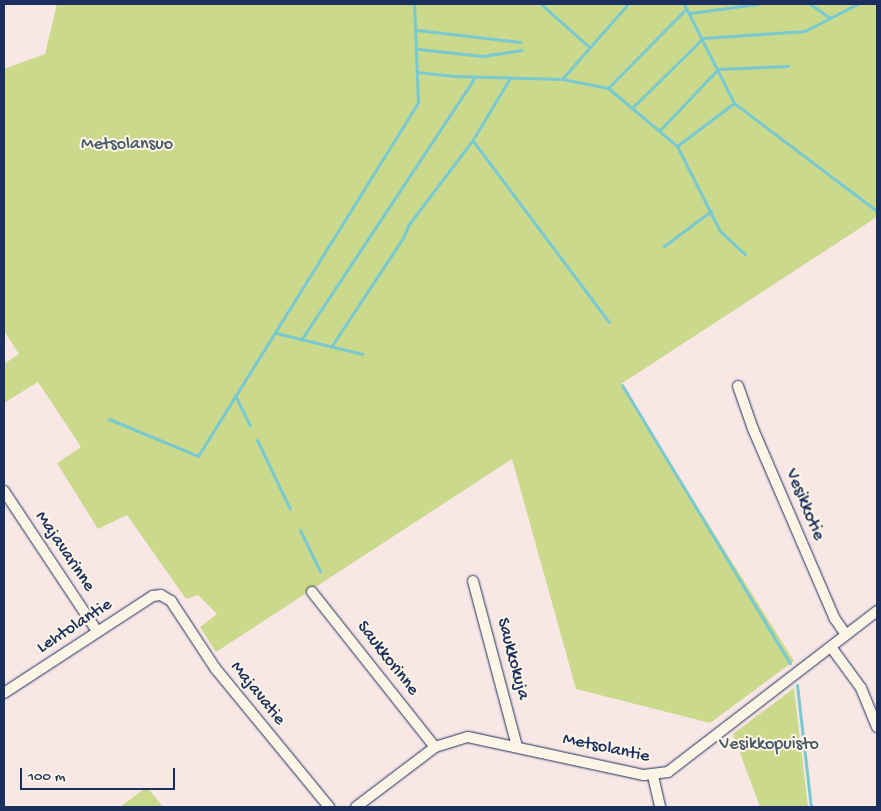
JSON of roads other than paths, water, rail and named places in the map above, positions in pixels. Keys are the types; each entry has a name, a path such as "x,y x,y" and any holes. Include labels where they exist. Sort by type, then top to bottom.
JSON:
{"street":[{"name":"Vesikkotie","path":"738,386 757,438 835,619 846,635"},
{"name":"Majavarinne","path":"4,491 97,631"},
{"name":"Saukkokuja","path":"473,581 517,746"},
{"name":"Saukkorinne","path":"312,592 435,747"},
{"name":"Lehtolantie","path":"4,693 152,596 166,597"},
{"name":"Majavatie","path":"166,597 183,617 215,668 329,807"},
{"name":"Metsolantie","path":"356,807 435,747 468,737 653,776 668,772 877,611"},
{"path":"831,646 861,688 877,727"},
{"path":"653,776 660,807"}],"waterway":[{"path":"109,419 198,456 418,102 414,4"},
{"path":"541,4 588,46"},
{"path":"562,79 628,4"},
{"path":"684,4 734,103 877,211"},
{"path":"690,13 757,4"},
{"path":"810,4 830,18"},
{"path":"632,108 703,38 805,31 857,4"},
{"path":"608,88 687,8"},
{"path":"417,30 520,42"},
{"path":"418,49 482,56 522,50"},
{"path":"659,131 718,69 788,66"},
{"path":"417,72 454,76 562,79 608,88 677,146 720,231 745,254"},
{"path":"301,340 475,77"},
{"path":"331,347 403,238 409,224 472,141 510,78"},
{"path":"677,146 734,103"},
{"path":"473,141 609,322"},
{"path":"664,246 711,211"},
{"path":"276,333 362,354"},
{"path":"622,385 790,663"},
{"path":"235,395 250,426"},
{"path":"257,440 290,509"},
{"path":"300,530 320,571"},
{"path":"797,685 811,807"}],"park label":[{"name":"Metsolansuo","path":"127,145"},
{"name":"Vesikkopuisto","path":"769,745"}]}
